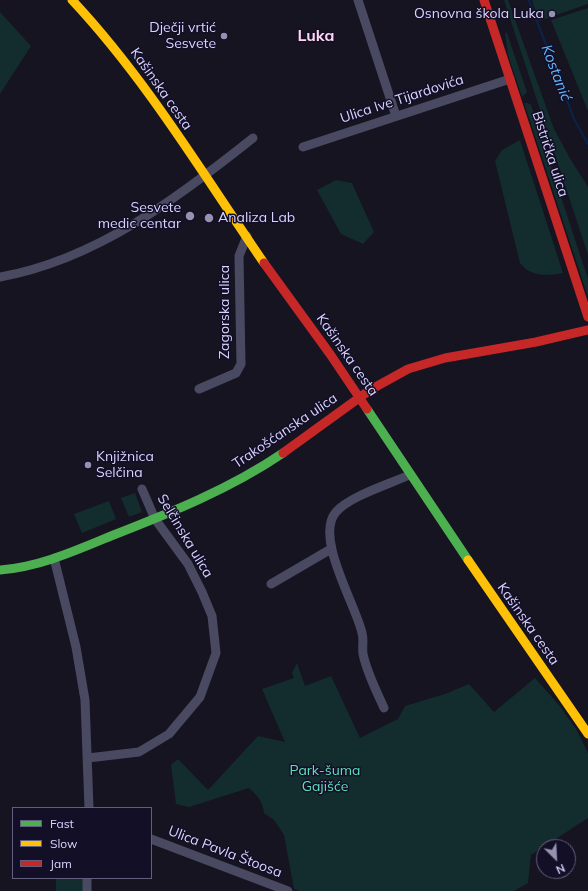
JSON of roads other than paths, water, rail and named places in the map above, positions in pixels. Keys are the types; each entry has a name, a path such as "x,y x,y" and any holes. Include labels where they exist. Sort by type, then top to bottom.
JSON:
{"street":[{"name":"Kašinska cesta","path":"72,0 98,28 138,79 359,398 510,623 588,734"},
{"path":"358,0 396,116"},
{"name":"Bistrička ulica","path":"484,0 588,317"},
{"name":"Ulica Ive Tijardovića","path":"303,147 510,79"},
{"path":"0,277 28,271 91,247 134,223 205,176 253,138"},
{"name":"Zagorska ulica","path":"199,389 236,373 241,364 239,256 247,236"},
{"name":"Trakošćanska ulica","path":"0,570 25,567 54,558 155,519 212,493 262,467 359,398 395,376 441,357 482,352 588,330"},
{"path":"384,708 368,671 363,653 362,633 331,549 330,526 335,512 347,502 409,474"},
{"name":"Selčinska ulica","path":"88,758 139,752 169,734 200,697 216,653 212,616 188,564 155,519 142,489"},
{"path":"271,584 331,549"},
{"path":"54,558 76,647 85,700 88,758 88,807"},
{"name":"Ulica Pavla Štoosa","path":"152,839 288,891"},
{"path":"87,879 87,891"}],"waterway":[{"name":"Kostanić","path":"529,0 574,119 588,144"}],"place":[{"name":"Osnovna škola Luka","path":"552,14"},
{"name":"Dječji vrtić Sesvete","path":"224,36"},
{"name":"Sesvete medic centar","path":"190,216"},
{"name":"Analiza Lab","path":"209,218"},
{"name":"Knjižnica Selčina","path":"88,465"}],"district":[{"name":"Luka","path":"316,36"}],"park label":[{"name":"Park-šuma Gajišće","path":"325,780"}]}
